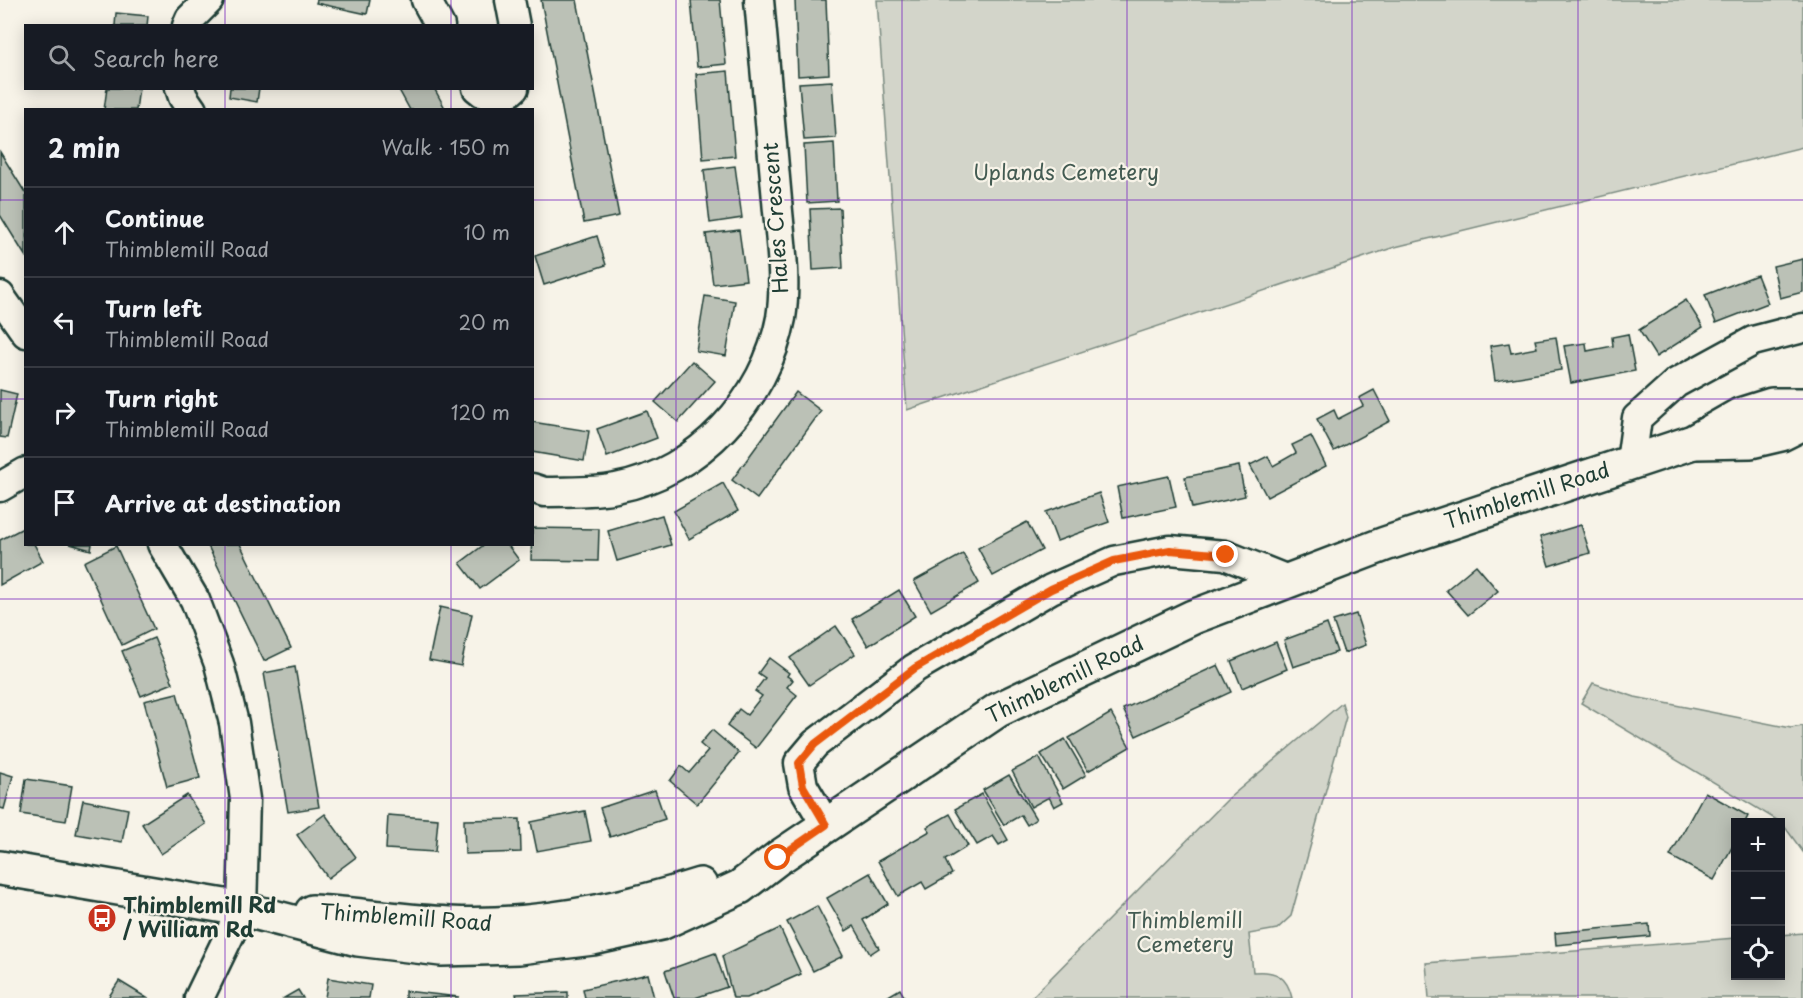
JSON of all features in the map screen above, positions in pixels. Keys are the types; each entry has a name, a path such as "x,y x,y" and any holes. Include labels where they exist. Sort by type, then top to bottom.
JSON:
{"main road":[{"name":"Thimblemill Road","path":"0,868 242,909 339,913 448,924 514,924 593,914 648,902 778,858 998,710 1193,617 1396,540 1693,442 1740,415 1772,405 1803,405"},
{"name":"Thimblemill Road","path":"1693,442 1751,441 1781,434 1803,423"}],"street":[{"path":"189,24 190,19 209,0"},
{"path":"426,0 439,24"},
{"path":"510,0 515,24"},
{"name":"Hales Crescent","path":"534,489 544,492 616,489 656,477 696,453 725,427 748,397 769,358 781,317 783,270 759,0"},
{"path":"181,90 190,108"},
{"path":"479,90 484,95 496,98 509,94 512,90"},
{"path":"0,296 24,330"},
{"name":"Thimblemill Road","path":"1631,462 1637,418 1676,383 1753,341 1803,328"},
{"path":"0,487 24,473"},
{"path":"163,546 195,600 219,664 234,723 245,799 242,909 199,998"},
{"path":"826,825 803,786 799,763 815,744 915,668 1051,589 1114,561 1170,550 1226,555 1288,580"}],"green space":[{"name":"Uplands Cemetery","path":"877,0 1803,0 1803,147 1395,247 907,410"},
{"path":"1593,683 1635,697 1791,728 1803,726 1803,852 1785,827 1785,818 1774,818 1581,703"},
{"name":"Thimblemill Cemetery","path":"1342,703 1346,717 1291,916 1277,929 1249,934 1253,972 1273,973 1283,979 1292,998 1031,998 1229,798"},
{"path":"1803,933 1803,998 1429,998 1426,963 1731,938 1731,980 1785,980 1785,935"}],"building":[{"path":"317,0 370,0 367,14 316,3"},
{"path":"541,0 577,0 619,216 584,223"},
{"path":"691,0 720,0 726,64 697,67"},
{"path":"795,0 826,0 829,74 798,76"},
{"path":"116,13 148,16 147,24 115,24"},
{"path":"728,71 735,156 703,159 696,74"},
{"path":"832,81 836,138 804,140 799,83"},
{"path":"107,90 139,90 136,108 104,108"},
{"path":"230,90 259,90 257,102 229,97"},
{"path":"399,90 435,90 445,108 409,108"},
{"path":"834,143 837,201 807,203 804,145"},
{"path":"0,152 24,191 24,254 0,215"},
{"path":"735,166 742,218 710,223 704,170"},
{"path":"840,208 843,268 813,270 810,209"},
{"path":"739,230 746,280 713,284 706,234"},
{"path":"597,236 606,265 544,285 535,256"},
{"path":"1803,259 1803,292 1780,298 1773,266"},
{"path":"1757,275 1768,303 1716,323 1705,295"},
{"path":"705,296 735,301 726,356 696,351"},
{"path":"1686,300 1703,327 1656,357 1639,330"},
{"path":"1628,334 1635,371 1571,383 1564,346 1586,343 1587,351 1613,346 1612,337"},
{"path":"1556,337 1561,370 1495,381 1490,346 1509,343 1511,353 1537,348 1535,340"},
{"path":"692,361 715,381 678,422 655,402"},
{"path":"0,390 17,394 7,438 0,437"},
{"path":"1374,390 1390,421 1334,451 1317,419 1334,410 1338,419 1363,406 1359,398"},
{"path":"796,392 821,411 757,499 732,480"},
{"path":"647,411 657,438 607,457 597,429"},
{"path":"534,422 589,431 584,461 534,452"},
{"path":"1311,436 1326,466 1267,497 1250,465 1268,456 1273,466 1296,453 1292,445"},
{"path":"1239,466 1245,496 1192,508 1185,477"},
{"path":"1169,476 1176,507 1123,518 1117,487"},
{"path":"723,483 738,511 689,539 674,511"},
{"path":"1099,493 1109,522 1057,541 1046,512"},
{"path":"662,515 671,545 617,561 608,531"},
{"path":"1027,522 1042,550 993,576 978,548"},
{"path":"1581,525 1590,553 1549,566 1540,537"},
{"path":"24,528 24,546 35,546 43,561 0,585 0,540"},
{"path":"534,528 599,529 598,561 531,560"},
{"path":"77,546 92,546 91,550"},
{"path":"116,546 154,629 122,645 84,562"},
{"path":"208,546 241,546 291,648 264,661"},
{"path":"482,546 508,546 519,560 480,589 460,563"},
{"path":"963,554 979,583 931,611 914,581"},
{"path":"1476,565 1498,591 1468,615 1446,590"},
{"path":"899,590 915,616 868,646 852,619"},
{"path":"440,607 472,614 461,666 429,660"},
{"path":"1356,614 1366,645 1344,653 1333,621"},
{"path":"1327,624 1337,652 1293,667 1284,640"},
{"path":"836,626 855,654 809,685 790,658"},
{"path":"154,638 173,683 141,696 122,651"},
{"path":"1276,642 1287,669 1242,688 1231,661"},
{"path":"769,658 789,673 787,676 793,680 787,687 797,695 756,748 727,726 739,709 747,715 762,696 755,691 765,678 758,673"},
{"path":"1218,665 1231,692 1136,736 1123,709"},
{"path":"295,667 319,807 288,812 264,673"},
{"path":"177,693 200,778 167,787 144,701"},
{"path":"1111,713 1130,747 1088,771 1069,738"},
{"path":"712,730 739,753 697,804 670,781 681,766 689,773 708,751 700,744"},
{"path":"1065,739 1086,775 1063,789 1041,754"},
{"path":"1039,757 1063,802 1054,807 1049,797 1031,807 1012,771"},
{"path":"0,772 13,776 4,809 0,808"},
{"path":"1009,775 1036,819 1027,825 1021,815 1004,825 983,790"},
{"path":"26,779 72,786 66,821 21,814"},
{"path":"655,790 665,819 610,837 600,808"},
{"path":"1705,792 1748,816 1747,818 1731,818 1731,849 1714,880 1670,856"},
{"path":"982,794 1008,840 999,845 993,836 977,845 955,809"},
{"path":"187,795 206,824 161,854 142,824"},
{"path":"83,800 128,809 122,842 76,834"},
{"path":"585,811 591,841 537,851 531,822"},
{"path":"325,814 356,857 328,878 297,835"},
{"path":"950,814 968,846 945,860 952,874 926,889 922,882 898,896 878,861 930,831 927,827"},
{"path":"388,815 438,819 435,852 386,849"},
{"path":"520,819 521,852 465,854 464,820"},
{"path":"870,873 888,904 863,920 879,948 870,954 854,926 846,931 827,898"},
{"path":"817,906 843,956 813,971 787,922"},
{"path":"1649,924 1650,936 1556,945 1555,933"},
{"path":"780,928 801,974 747,998 733,998 722,956"},
{"path":"715,953 727,987 695,998 674,998 665,971"},
{"path":"648,974 654,998 585,998 583,989"},
{"path":"328,978 371,985 369,998 325,998"},
{"path":"119,981 147,998 108,998"},
{"path":"900,989 905,998 885,998"},
{"path":"298,990 303,998 284,998"},
{"path":"405,991 459,997 405,998"},
{"path":"568,992 568,998 517,998 516,994"}],"place":[{"name":"Thimblemill Rd / William Rd","path":"102,918"}],"route":[{"path":"778,858 826,825 803,786 799,763 815,744 915,668 1051,589 1114,561 1170,550 1226,555"}]}
